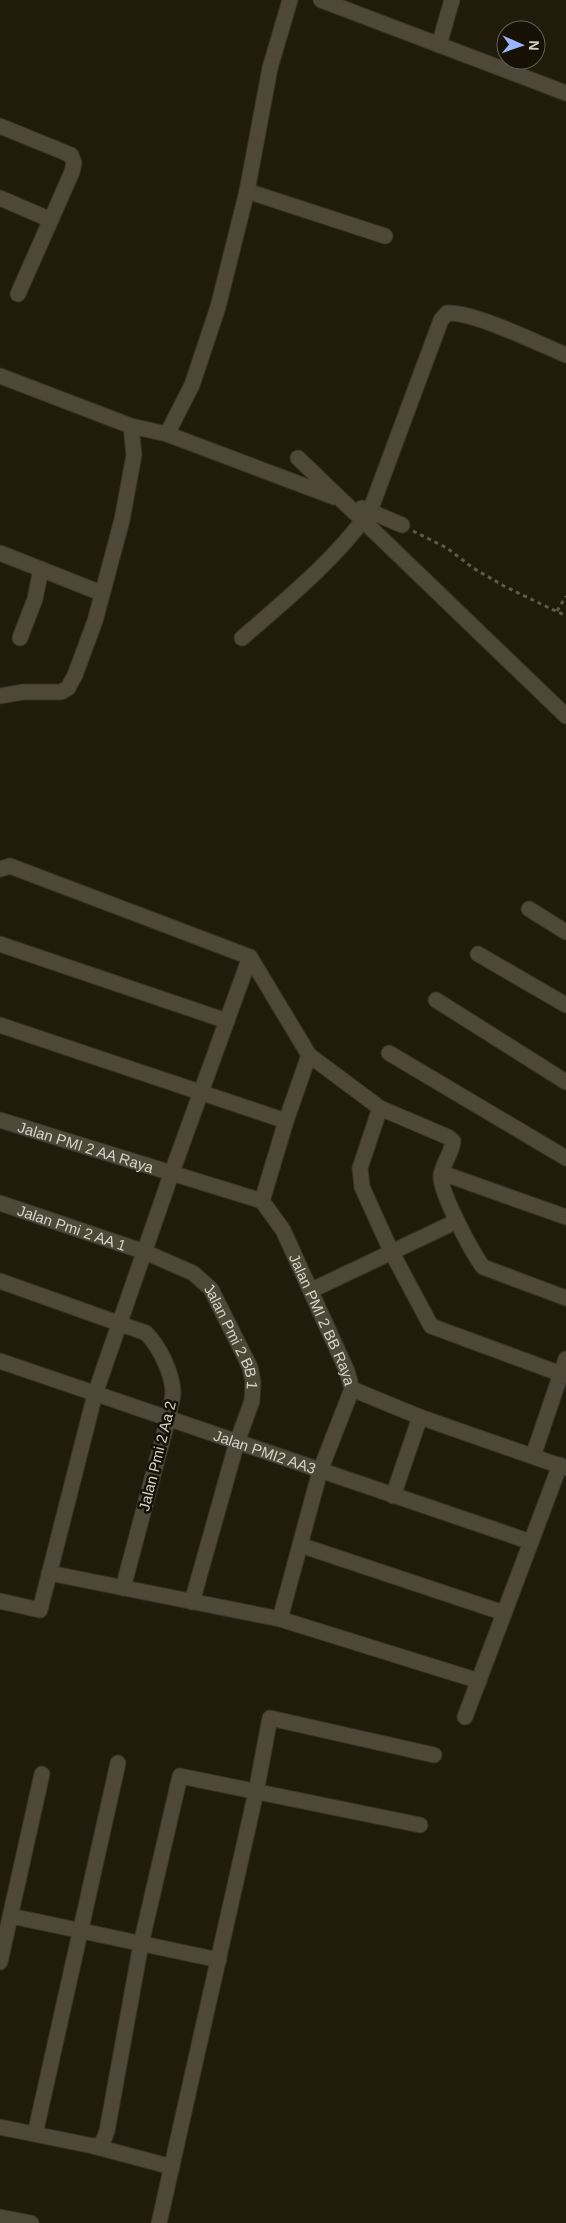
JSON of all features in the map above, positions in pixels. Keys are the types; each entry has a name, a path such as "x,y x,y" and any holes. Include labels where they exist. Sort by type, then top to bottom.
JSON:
{"street":[{"path":"167,434 192,385 207,346 231,259 270,68 290,0"},
{"path":"321,0 566,93"},
{"path":"439,45 452,0"},
{"path":"0,126 71,155 74,163 72,172 18,294"},
{"path":"246,191 386,236"},
{"path":"0,198 51,220"},
{"path":"242,638 294,593 356,530 370,512 441,320 447,313 455,313 477,319 566,355"},
{"path":"0,376 131,426 167,434 295,481 402,525"},
{"path":"0,696 23,692 61,692 68,688 75,675 94,621 116,544 134,455 131,426"},
{"path":"298,458 566,716"},
{"path":"0,553 101,593"},
{"path":"20,638 35,599 41,569"},
{"path":"0,870 4,866 10,866 250,957 309,1055 380,1108 448,1137 452,1142 442,1173 442,1184 457,1221 483,1267 566,1298"},
{"path":"529,910 566,932"},
{"path":"0,944 226,1022"},
{"path":"478,954 566,1005"},
{"path":"0,1601 40,1610 95,1394 172,1172 250,957"},
{"path":"436,1000 566,1082"},
{"path":"0,1025 286,1121"},
{"path":"389,1053 566,1158"},
{"path":"172,1172 262,1201 286,1121 309,1055"},
{"path":"380,1108 360,1168 362,1187 391,1251 430,1326 561,1374"},
{"name":"Jalan PMI 2 AA Raya","path":"0,1120 172,1172"},
{"path":"442,1173 566,1217"},
{"name":"Jalan PMI 2 BB Raya","path":"262,1201 283,1230 312,1290 347,1371 352,1389 320,1470 280,1619"},
{"name":"Jalan Pmi 2 AA 1","path":"0,1203 145,1252"},
{"path":"312,1290 457,1221"},
{"name":"Jalan Pmi 2 BB 1","path":"145,1252 193,1273 211,1290 250,1367 253,1382 252,1401 237,1442 192,1602"},
{"name":"Jalan Pmi 2 Aa 2","path":"0,1281 120,1322 146,1333 154,1341 171,1379 173,1394 168,1419 123,1588"},
{"path":"533,1456 566,1359"},
{"name":"Jalan PMI2 AA3","path":"0,1361 531,1542"},
{"path":"352,1389 420,1417 563,1467 531,1542 465,1717"},
{"path":"393,1496 420,1417"},
{"path":"300,1545 504,1613"},
{"path":"49,1574 280,1619 478,1682"},
{"path":"159,2223 256,1792 270,1718 434,1754"},
{"path":"35,2134 118,1763"},
{"path":"0,1962 42,1774"},
{"path":"94,2146 103,2142 107,2131 141,1944 180,1776 420,1825"},
{"path":"11,1916 219,1960"},
{"path":"0,2128 94,2146 172,2167"},
{"path":"0,2217 31,2223"}],"path":[{"path":"402,525 447,548 472,568 504,586 566,616"},
{"path":"557,611 566,596"}]}
